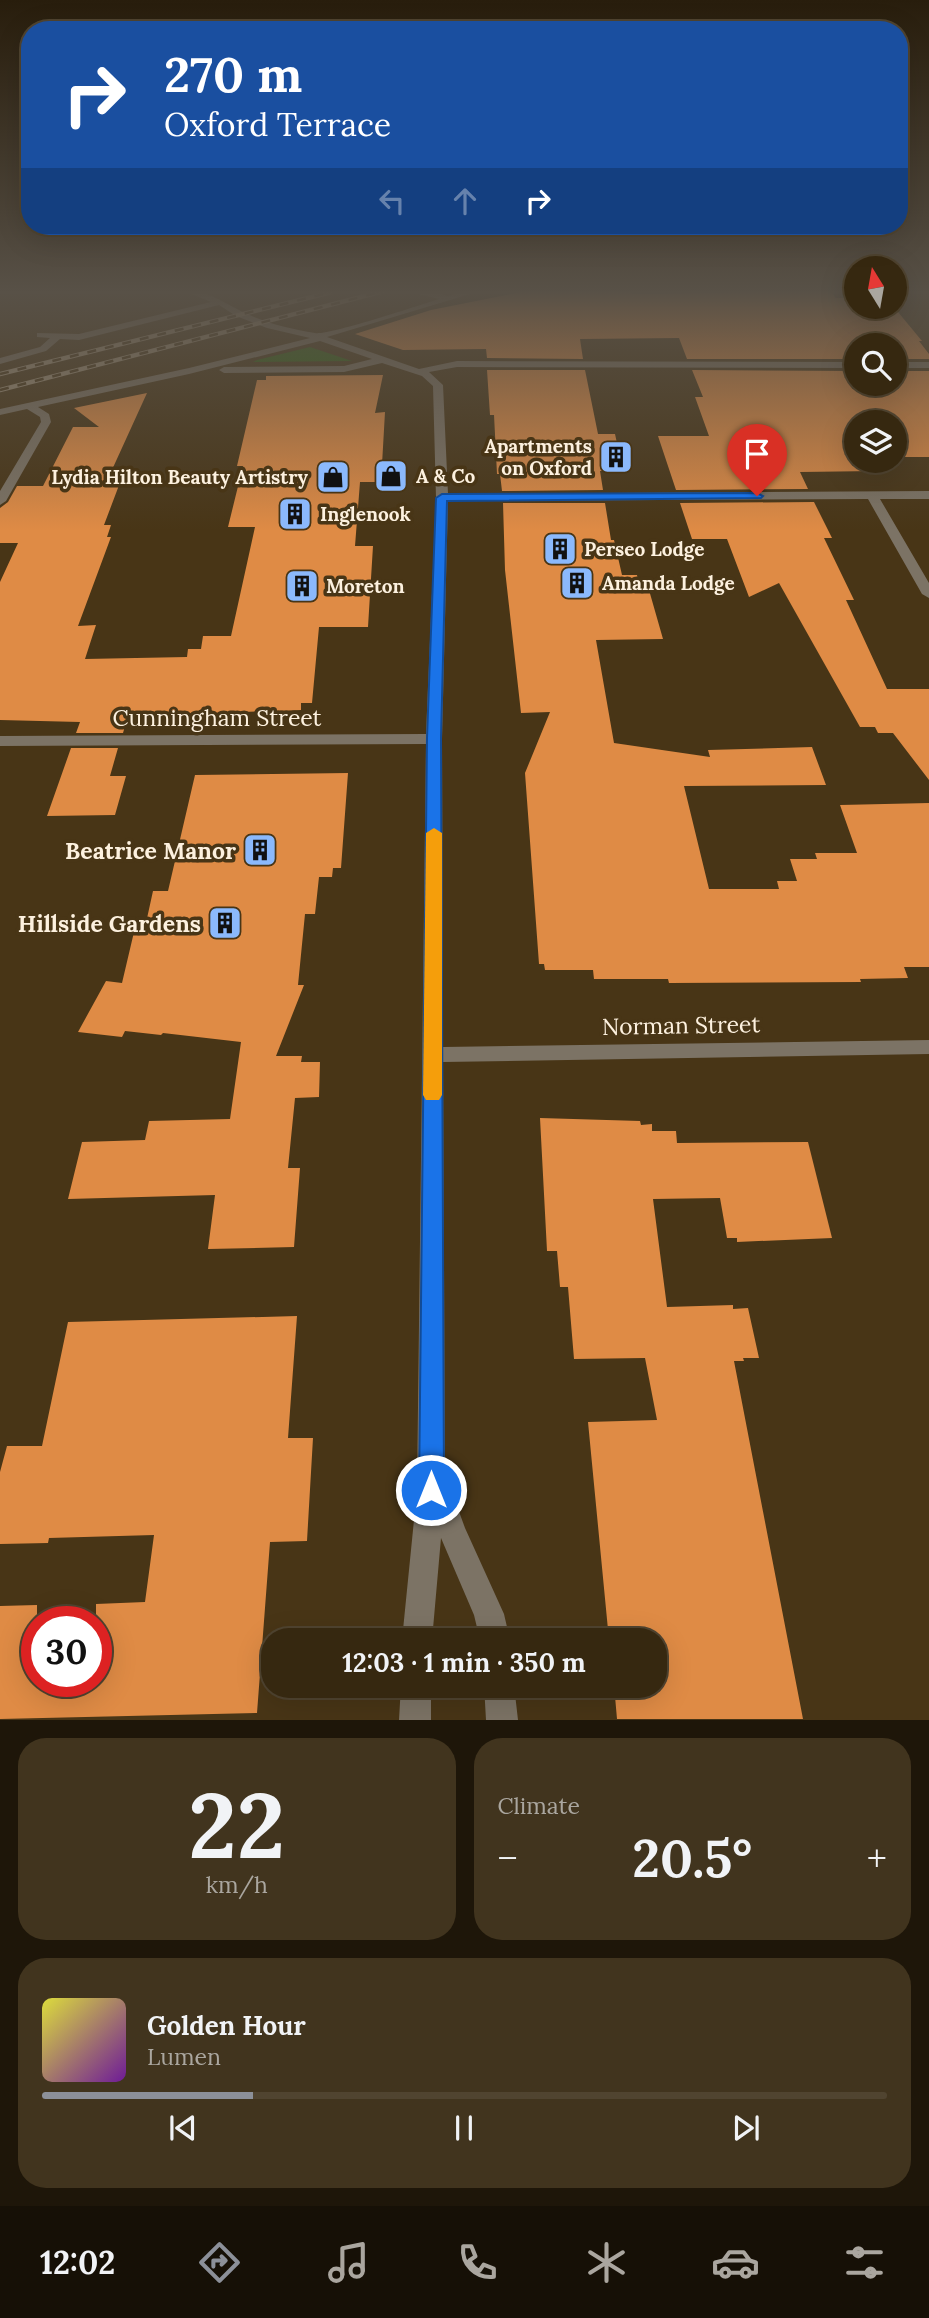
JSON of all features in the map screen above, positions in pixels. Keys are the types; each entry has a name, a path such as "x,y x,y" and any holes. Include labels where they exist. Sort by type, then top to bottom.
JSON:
{"street":[{"path":"0,412 188,371"},
{"path":"416,372 431,377 463,371"},
{"path":"418,1628 430,1522 432,1472 434,738 442,498 438,387 431,377"},
{"path":"0,501 46,422 45,416 29,406"},
{"path":"872,495 929,594"},
{"path":"442,498 929,495"},
{"name":"Cunningham Street","path":"0,741 434,738"},
{"name":"Norman Street","path":"433,1055 650,1049 929,1047"},
{"path":"432,1472 452,1531 489,1614 492,1628"},
{"path":"415,1720 416,1698"},
{"path":"500,1698 502,1720"}],"building":[{"path":"487,371 585,371 598,434 615,434 623,471 600,471 603,490 502,491 500,474 497,474 494,415 490,415"},
{"path":"693,371 844,371 844,396 907,396 907,371 929,371 929,457 907,457 907,410 844,410 844,471 800,472 808,489 676,490 658,436 709,436 695,397 703,397"},
{"path":"383,375 375,413 385,412 381,482 360,482 355,546 373,546 368,627 319,627 312,703 301,703 301,710 128,716 123,733 76,733 80,722 0,720 0,582 18,543 0,543 0,508 8,502 17,486 43,486 73,427 99,427 74,408 147,393 111,472 124,472 104,525 111,525 107,537 111,537 78,626 96,625 85,659 187,657 188,649 201,649 203,636 231,636 255,527 228,527 243,466 237,466 257,380 266,380 266,376"},
{"path":"814,502 832,538 824,538 854,600 846,600 887,689 929,689 929,780 893,733 878,733 875,727 860,727 779,583 749,597 727,539 692,539 680,503"},
{"path":"503,503 605,503 611,540 614,540 622,575 637,575 640,590 649,590 663,639 596,640 614,743 710,757 708,750 812,747 826,785 684,786 709,889 779,889 777,881 797,881 790,859 817,859 815,853 857,853 840,805 929,803 929,967 904,967 908,978 860,979 861,982 669,983 668,979 594,979 593,970 545,970 544,964 539,964 525,773 550,712 521,713 505,570"},
{"path":"71,748 118,748 110,776 126,776 115,815 47,816"},
{"path":"348,773 341,868 333,868 332,877 319,877 315,914 305,914 298,985 304,985 276,1056 302,1056 301,1062 320,1062 319,1097 295,1098 288,1168 300,1168 294,1247 208,1249 215,1195 68,1199 82,1142 145,1140 149,1121 230,1119 241,1042 163,1033 161,1035 125,1031 122,1037 78,1032 106,981 122,983 134,932 144,932 153,891 168,891 195,775"},
{"path":"540,1118 640,1121 641,1125 652,1124 652,1131 676,1131 677,1143 808,1142 832,1238 737,1242 737,1238 727,1238 720,1198 653,1199 667,1307 733,1305 733,1309 748,1308 759,1358 734,1361 803,1719 617,1719 615,1698 667,1698 667,1628 608,1628 588,1422 657,1420 645,1358 574,1359 568,1287 560,1287 557,1251 547,1251"},
{"path":"297,1316 288,1438 313,1438 307,1541 270,1542 263,1628 261,1628 257,1713 0,1719 0,1606 37,1605 21,1606 21,1697 112,1697 112,1606 96,1604 145,1602 154,1535 49,1538 48,1543 0,1544 0,1472 7,1446 42,1446 68,1322"}],"railway":[{"path":"0,374 11,371"},
{"path":"0,390 73,371"}],"slow traffic":[{"path":"433,1095 434,833"}],"place":[{"name":"Apartments on Oxford","path":"616,457"},
{"name":"A & Co","path":"391,476"},
{"name":"Lydia Hilton Beauty Artistry","path":"333,477"},
{"name":"Inglenook","path":"295,514"},
{"name":"Perseo Lodge","path":"560,549"},
{"name":"Amanda Lodge","path":"577,583"},
{"name":"Moreton","path":"302,586"},
{"name":"Beatrice Manor","path":"260,850"},
{"name":"Hillside Gardens","path":"225,923"}],"route":[{"path":"431,1490 434,738 442,498 757,496"}]}
